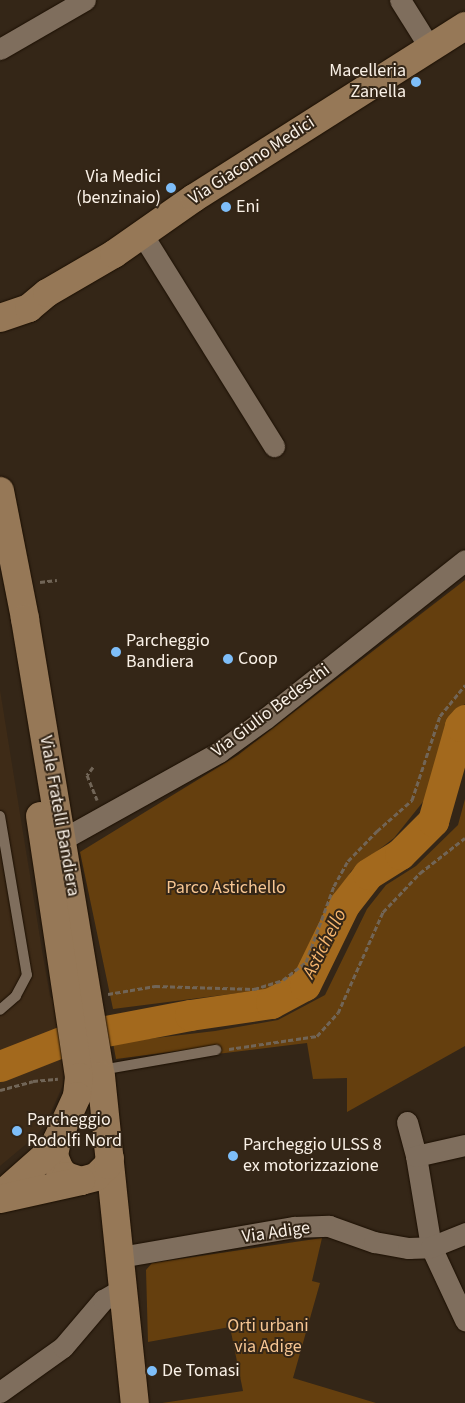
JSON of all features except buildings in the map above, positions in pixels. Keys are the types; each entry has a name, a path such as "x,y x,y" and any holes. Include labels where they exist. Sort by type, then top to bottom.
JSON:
{"main road":[{"name":"Via Giacomo Medici","path":"2,314 29,308 47,293 84,272 194,198 465,26"},
{"name":"Viale Fratelli Bandiera","path":"0,491 25,619 63,839 87,1006 92,1060 109,1150 136,1403"},
{"name":"Viale Fratelli Bandiera","path":"0,588 36,787 87,1006"},
{"name":"Viale Fratelli Bandiera","path":"58,1141 79,1086 92,1060"},
{"path":"88,1125 104,1134 109,1150 103,1172 85,1180 0,1198 69,1128 88,1125"},
{"path":"58,1141 54,1156 60,1170 66,1176 85,1180"},
{"name":"Viale Fratelli Bandiera","path":"85,1180 119,1247"}],"street":[{"path":"0,49 85,0"},
{"path":"400,0 430,48"},
{"path":"142,234 274,446"},
{"name":"Via Giulio Bedeschi","path":"63,839 218,752 266,718 465,560"},
{"path":"407,1122 416,1156 431,1247 465,1320"},
{"path":"416,1156 465,1145"},
{"name":"Via Adige","path":"119,1247 294,1227 328,1226 374,1242 408,1248 431,1247 465,1233"},
{"path":"2,1383 63,1347 103,1300 124,1288"}],"lane":[{"path":"0,816 27,975 16,996 0,1010"},
{"path":"92,1060 216,1050"}],"path":[{"path":"87,1006 155,986 254,988 283,980 306,962 334,886 348,861 377,831 407,807 412,800 440,716 465,685"},
{"path":"93,767 87,775 100,805"},
{"path":"216,1050 317,1036 338,1013 384,912 420,873 465,838"},
{"path":"0,1090 24,1083 60,1079"}],"shaded area":[{"path":"0,690 50,996 58,1005 65,1059 63,1085 47,1121 37,1135 0,1166"}],"green space":[{"name":"Parco Astichello","path":"465,580 465,704 455,714 430,793 394,838 351,871 308,965 290,984 270,989 113,1009 80,852 238,755"},
{"path":"465,799 465,1046 347,1112 347,1078 313,1079 307,1043 217,1054 216,1046 116,1059 113,1043 215,1031 278,1020 325,995 367,909 386,885 416,866 458,825"},
{"name":"Orti urbani via Adige","path":"322,1238 312,1281 320,1283 293,1378 376,1403 162,1403 243,1391 230,1327 148,1342 146,1270 152,1263"}],"waterway":[{"name":"Astichello","path":"0,1066 74,1037 190,1015 271,1003 305,985 344,905 368,874 400,854 433,821 460,726 465,720"}],"place":[{"name":"Macelleria Zanella","path":"416,82"},
{"name":"Via Medici (benzinaio)","path":"171,188"},
{"name":"Eni","path":"226,207"},
{"name":"Parcheggio Bandiera","path":"116,652"},
{"name":"Coop","path":"228,659"},
{"name":"Parcheggio Rodolfi Nord","path":"17,1131"},
{"name":"Parcheggio ULSS 8 ex motorizzazione","path":"233,1156"},
{"name":"De Tomasi","path":"152,1371"}]}
